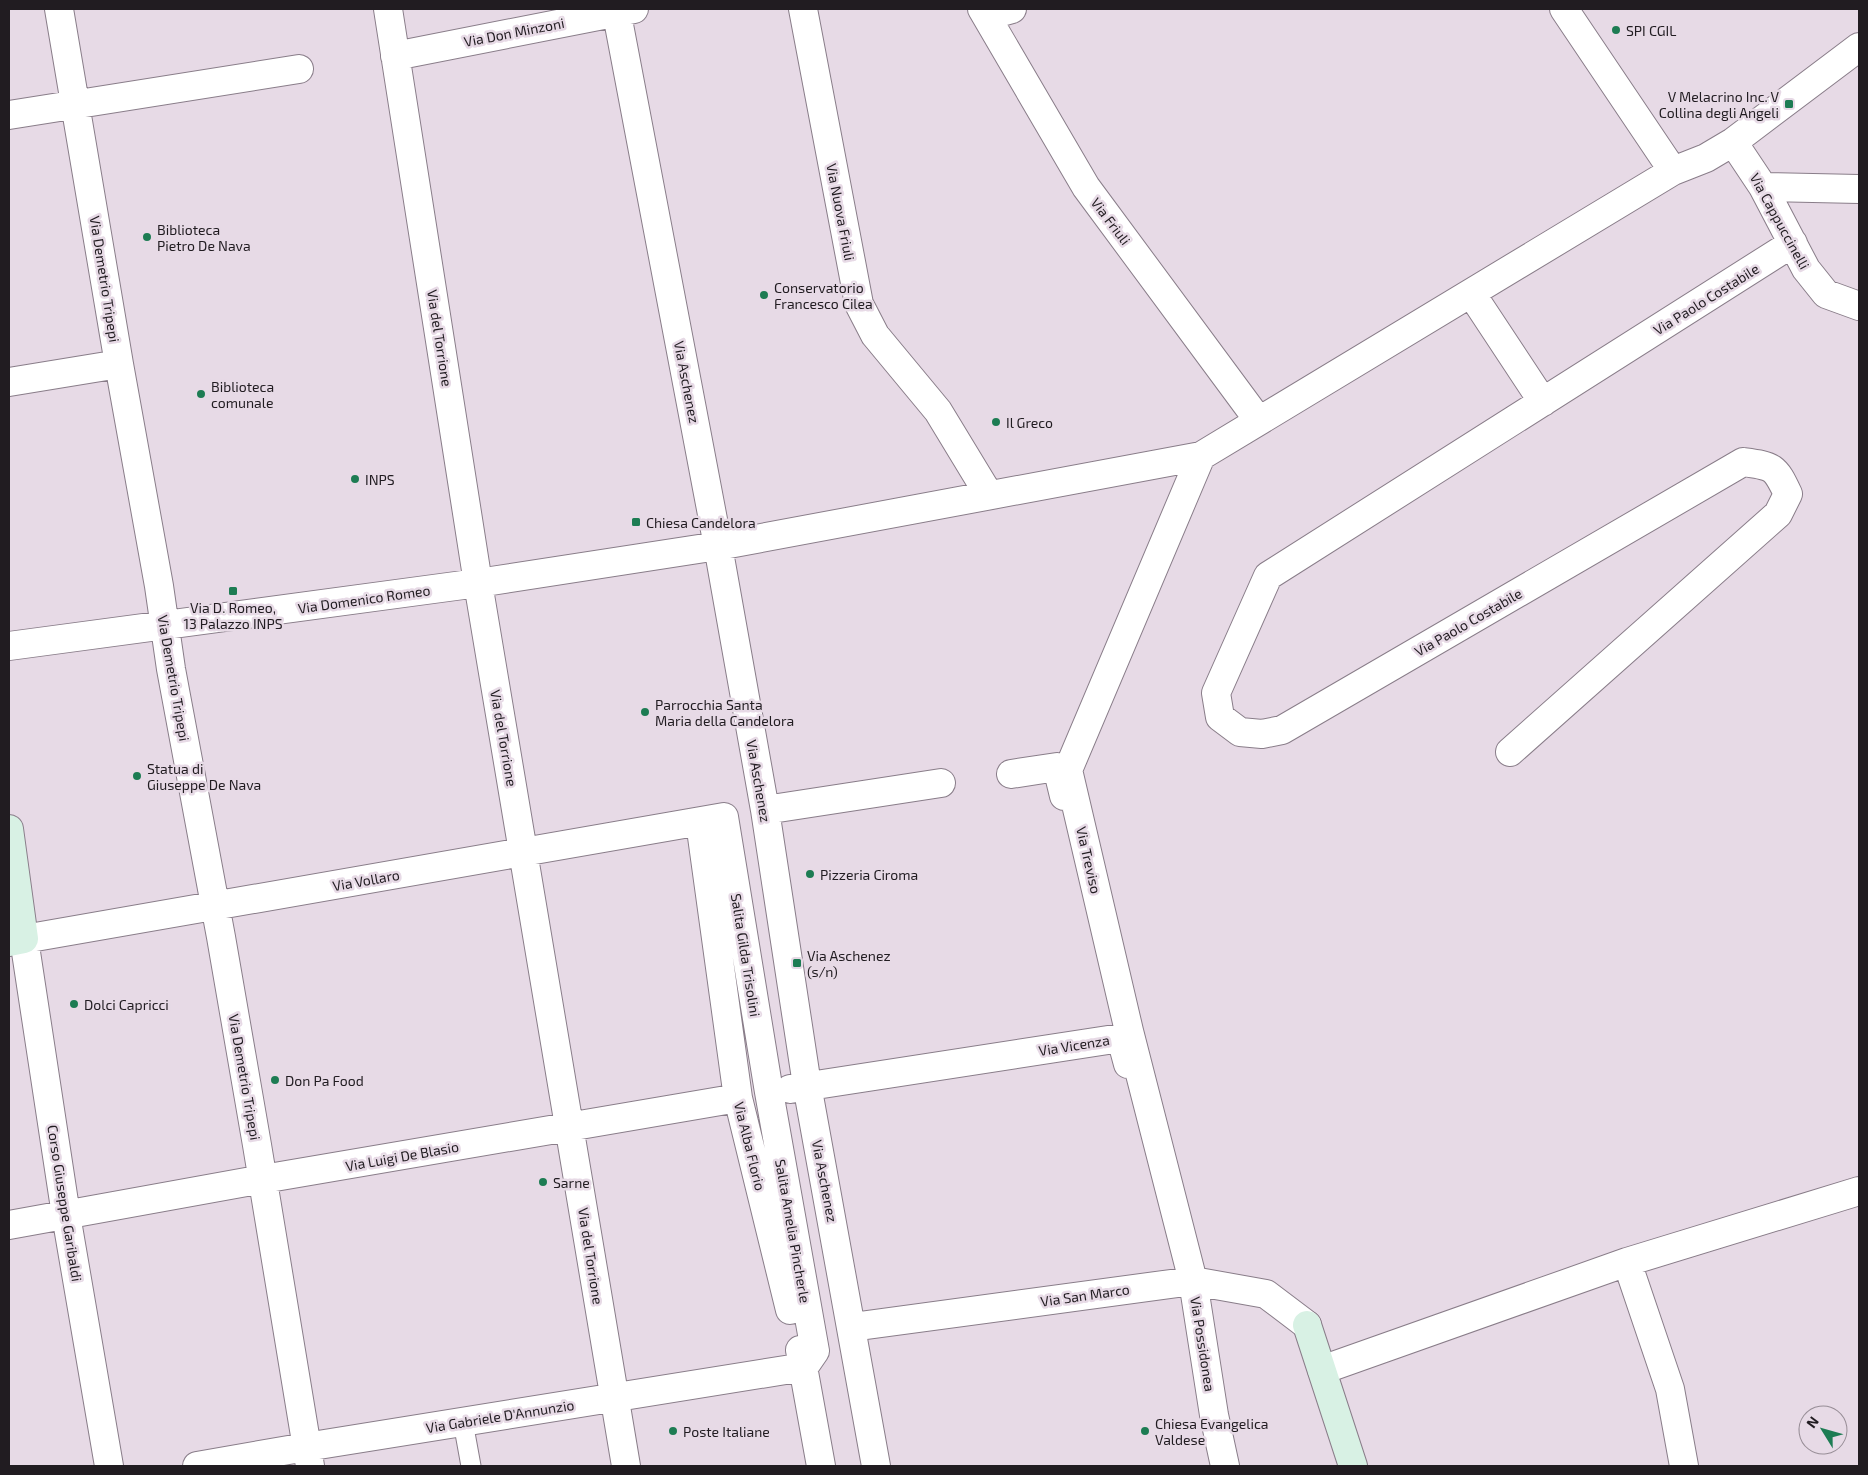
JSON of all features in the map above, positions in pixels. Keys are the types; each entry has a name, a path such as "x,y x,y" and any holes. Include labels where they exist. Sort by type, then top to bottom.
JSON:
{"street":[{"name":"Via Demetrio Tripepi","path":"59,9 119,364 166,626 171,669 216,906 263,1179 308,1457"},
{"name":"Via del Torrione","path":"388,9 478,583 626,1466"},
{"name":"Via Nuova Friuli","path":"803,9 859,304 875,335 938,411 990,495"},
{"path":"1564,9 1673,171"},
{"name":"Via Don Minzoni","path":"395,56 622,10"},
{"name":"Via Aschenez","path":"622,10 764,810 807,1085 876,1466"},
{"name":"Via Friuli","path":"994,11 1086,187 1258,420"},
{"path":"1201,456 1673,171 1706,158 1732,142 1859,46"},
{"path":"9,115 299,69"},
{"name":"Via Cappuccinelli","path":"1732,142 1763,187 1806,269 1826,294 1859,306"},
{"path":"1763,187 1859,189"},
{"name":"Via Paolo Costabile","path":"1510,752 1778,514 1788,494 1780,476 1767,465 1743,462 1282,730 1262,734 1240,732 1220,717 1216,694 1268,576 1793,243"},
{"path":"1471,292 1543,402"},
{"path":"9,382 119,364"},
{"name":"Via Domenico Romeo","path":"9,646 478,583 718,546 1201,456"},
{"name":"Via Treviso","path":"1193,1281 1129,1031 1068,770 1201,456"},
{"path":"1011,774 1057,767 1120,1038"},
{"path":"764,810 941,783"},
{"name":"Via Vollaro","path":"16,941 712,820"},
{"name":"Salita Gilda Trisolini","path":"712,820 769,1092"},
{"name":"Via Alba Florio","path":"712,820 738,1098 804,1367 821,1466"},
{"path":"9,829 16,941"},
{"name":"Corso Giuseppe Garibaldi","path":"16,941 109,1466"},
{"name":"Via Vicenza","path":"769,1092 1120,1038 1193,1281"},
{"name":"Salita Amelia Pincherle","path":"769,1092 814,1351 804,1367"},
{"name":"Via Luigi De Blasio","path":"9,1225 263,1179 738,1098"},
{"path":"1353,1466 1322,1370 1627,1262 1859,1192"},
{"path":"1627,1262 1670,1389 1684,1466"},
{"name":"Via San Marco","path":"852,1327 1193,1281 1266,1294 1307,1325 1322,1370"},
{"name":"Via Possidonea","path":"1193,1281 1214,1415 1225,1466"},
{"name":"Via Gabriele D'Annunzio","path":"197,1466 308,1457 463,1422 804,1367"}],"lane":[{"path":"463,1422 471,1466"}],"place":[{"name":"SPI CGIL","path":"1616,30"},
{"name":"V Melacrino Inc. V Collina degli Angeli","path":"1789,104"},
{"name":"Biblioteca Pietro De Nava","path":"147,237"},
{"name":"Conservatorio Francesco Cilea","path":"764,295"},
{"name":"Biblioteca comunale","path":"201,394"},
{"name":"Il Greco","path":"996,422"},
{"name":"INPS","path":"355,479"},
{"name":"Chiesa Candelora","path":"636,522"},
{"name":"Via D. Romeo, 13 Palazzo INPS","path":"233,591"},
{"name":"Parrocchia Santa Maria della Candelora","path":"645,712"},
{"name":"Statua di Giuseppe De Nava","path":"137,776"},
{"name":"Pizzeria Ciroma","path":"810,874"},
{"name":"Via Aschenez (s/n)","path":"797,963"},
{"name":"Dolci Capricci","path":"74,1004"},
{"name":"Don Pa Food","path":"275,1080"},
{"name":"Sarne","path":"543,1182"},
{"name":"Poste Italiane","path":"673,1431"},
{"name":"Chiesa Evangelica Valdese","path":"1145,1431"}]}
